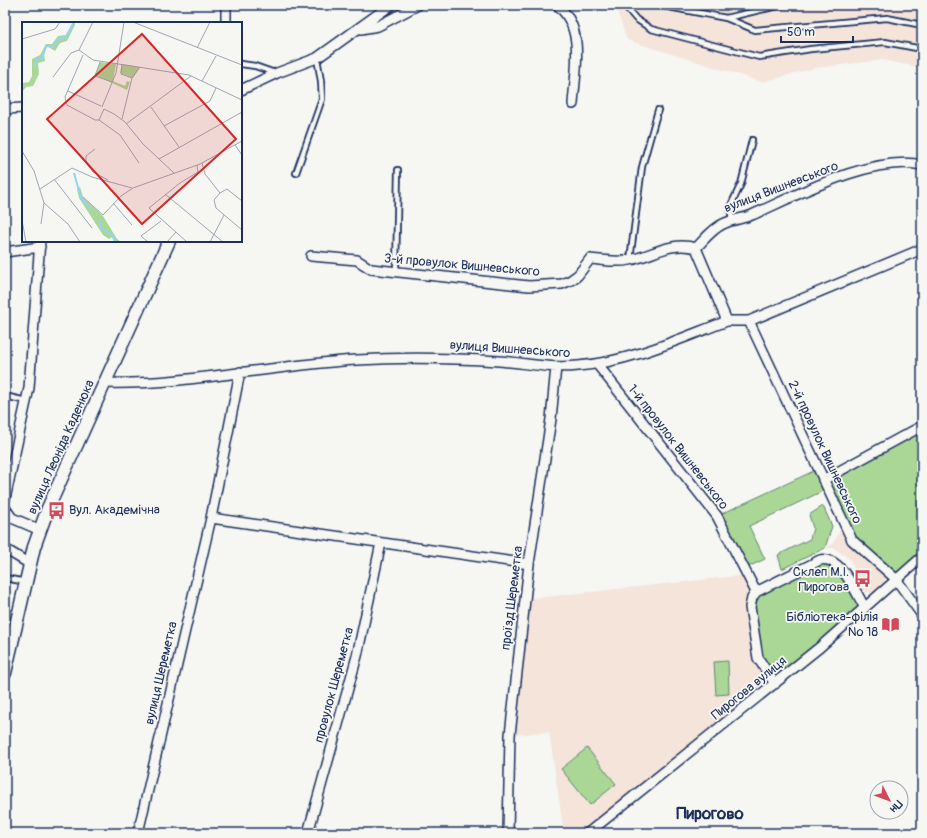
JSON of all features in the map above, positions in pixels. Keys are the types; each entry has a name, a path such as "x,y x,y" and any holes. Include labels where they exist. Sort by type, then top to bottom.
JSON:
{"street":[{"path":"226,5 226,22"},
{"path":"242,90 277,73 317,58 391,5"},
{"path":"358,30 378,26 418,5"},
{"path":"557,5 569,17 575,36 573,104"},
{"path":"5,109 22,108"},
{"name":"вулиця Вишневського","path":"696,248 712,231 723,224 750,216 796,194 878,165 910,162 922,165"},
{"name":"вулиця Леоніда Каденюка","path":"5,672 30,564 40,530 59,482 169,242"},
{"path":"5,252 40,244 31,372 5,494"},
{"name":"3-й провулок Вишневського","path":"312,256 357,260 371,270 396,271 529,286 562,284 578,275 590,259 610,262 630,260 674,246 696,248"},
{"path":"696,248 727,321 749,321 922,249"},
{"name":"вулиця Вишневського","path":"104,383 164,382 325,362 416,357 503,361 556,367 597,364 659,347 727,321"},
{"name":"2-й провулок Вишневського","path":"749,321 852,540 896,579 922,615"},
{"name":"1-й провулок Вишневського","path":"597,364 717,516 756,592"},
{"name":"проїзд Шереметка","path":"508,833 510,735 529,564 551,419 556,367"},
{"name":"вулиця Шереметка","path":"138,833 210,518 240,372"},
{"path":"823,480 922,426"},
{"path":"5,508 12,518 40,530"},
{"path":"210,518 529,564"},
{"name":"провулок Шереметка","path":"308,833 357,656 381,543"},
{"path":"5,549 30,564"},
{"name":"Пирогова вулиця","path":"588,833 774,684 865,608 922,557"},
{"path":"774,684 758,658 750,607 752,598 756,592 820,560 826,559 835,562 842,569 865,608"}],"lane":[{"path":"624,5 636,19 652,28 759,57 811,49 885,42 922,49"},
{"path":"658,5 726,18 755,30 887,18 922,25"},
{"path":"726,18 782,5"},
{"path":"296,173 322,98 317,58"},
{"path":"242,64 255,66 277,73"},
{"path":"630,260 642,167 658,110"},
{"path":"731,222 732,203 741,184 752,140"},
{"path":"396,271 398,170"},
{"path":"5,396 26,401"},
{"path":"5,578 26,582"}],"shaded area":[{"path":"615,5 922,5 922,68 882,60 815,68 762,82 627,40"},
{"path":"841,529 849,543 883,571 885,579 884,586 874,593 865,592 849,558 834,548 825,548 833,544"},
{"path":"747,575 775,684 588,833 564,833 549,732 511,735 525,599"}],"green space":[{"path":"922,426 922,557 896,579 852,540 827,489 749,526 765,559 744,569 717,516 818,469 823,480"},
{"path":"823,506 832,526 825,548 782,569 778,555 810,539 813,528 809,515"},
{"path":"829,560 865,608 775,684 758,658 752,598"},
{"path":"728,661 729,694 716,695 714,662"},
{"path":"587,748 616,784 590,805 561,769"}],"place":[{"name":"Вул. Академічна","path":"56,510"},
{"name":"Склеп М.І. Пирогова","path":"862,579"},
{"name":"Бібліотека-філія № 18","path":"891,624"}],"district":[{"name":"Пирогово","path":"710,813"}]}
